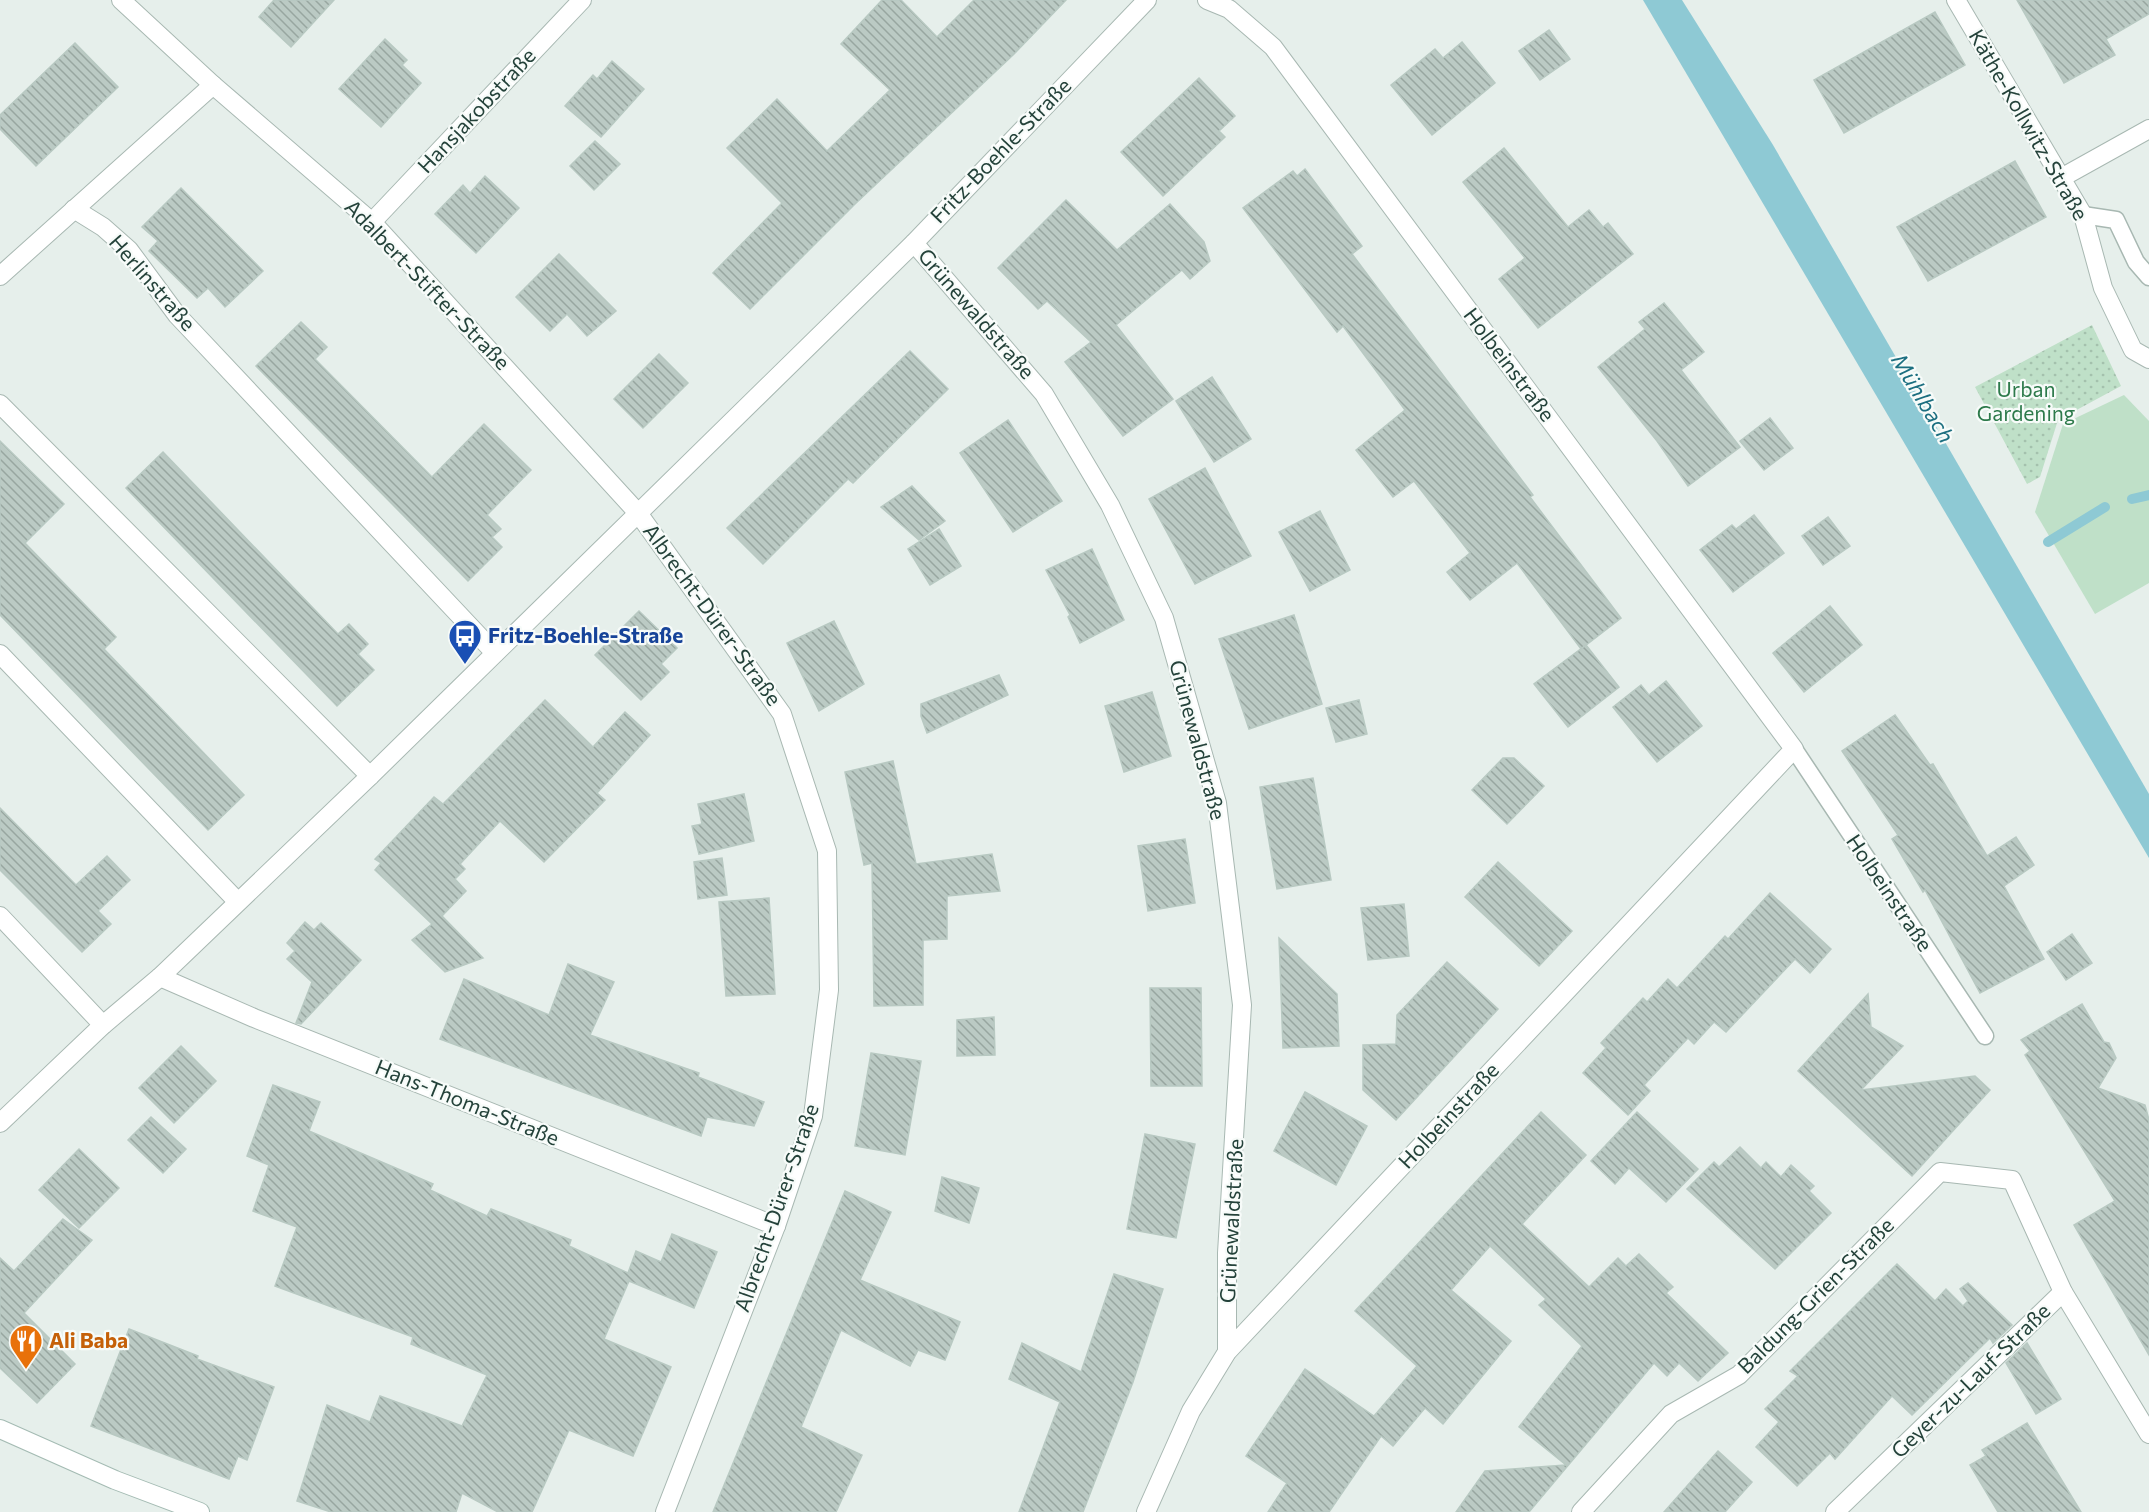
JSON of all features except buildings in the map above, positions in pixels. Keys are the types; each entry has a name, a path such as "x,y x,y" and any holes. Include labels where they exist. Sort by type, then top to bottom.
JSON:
{"street":[{"name":"Adalbert-Stifter-Straße","path":"121,0 213,85 372,222 638,513"},
{"name":"Hansjakobstraße","path":"372,222 582,0"},
{"name":"Fritz-Boehle-Straße","path":"0,1123 103,1025 160,976 370,776 914,243 1147,0"},
{"name":"Holbeinstraße","path":"1146,1512 1191,1411 1227,1352 1794,749 1273,48 1229,9 1208,0"},
{"name":"Käthe-Kollwitz-Straße","path":"1956,0 2083,215 2103,288 2133,350 2149,359"},
{"path":"0,276 213,85"},
{"path":"2061,178 2149,129"},
{"name":"Herlinstraße","path":"74,209 103,227 129,250 177,315 495,653"},
{"name":"Grünewaldstraße","path":"914,243 1044,394 1110,506 1164,618 1214,792 1242,1005 1227,1253 1227,1352"},
{"path":"0,404 370,776"},
{"name":"Albrecht-Dürer-Straße","path":"638,513 782,714 827,851 829,990 813,1116 776,1226 665,1512"},
{"path":"0,654 237,901"},
{"path":"0,916 103,1025"},
{"name":"Hans-Thoma-Straße","path":"160,976 265,1022 776,1226"},
{"name":"Baldung-Grien-Straße","path":"1581,1512 1671,1414 1739,1375 1940,1172 2012,1180"},
{"name":"Geyer-zu-Lauf-Straße","path":"2012,1180 2063,1292 2149,1434"},
{"name":"Geyer-zu-Lauf-Straße","path":"1835,1512 2063,1292"},
{"path":"0,1429 115,1480 200,1512"}],"lane":[{"path":"2083,215 2116,220 2136,262 2149,277"},
{"name":"Holbeinstraße","path":"1794,749 1984,1036"}],"green space":[{"name":"Urban Gardening","path":"2092,325 2121,386 2058,420 2040,477 2027,484 1975,387"},
{"path":"2124,395 2149,421 2149,583 2095,614 2035,512 2063,424"}],"water":[{"path":"1643,0 1682,0 1773,145 2149,794 2149,858"}],"waterway":[{"path":"2132,499 2149,495"},
{"path":"2048,542 2105,507"}],"place":[{"name":"Fritz-Boehle-Straße","path":"465,665"},
{"name":"Ali Baba","path":"26,1370"}],"water label":[{"name":"Mühlbach","path":"1923,398"}]}
